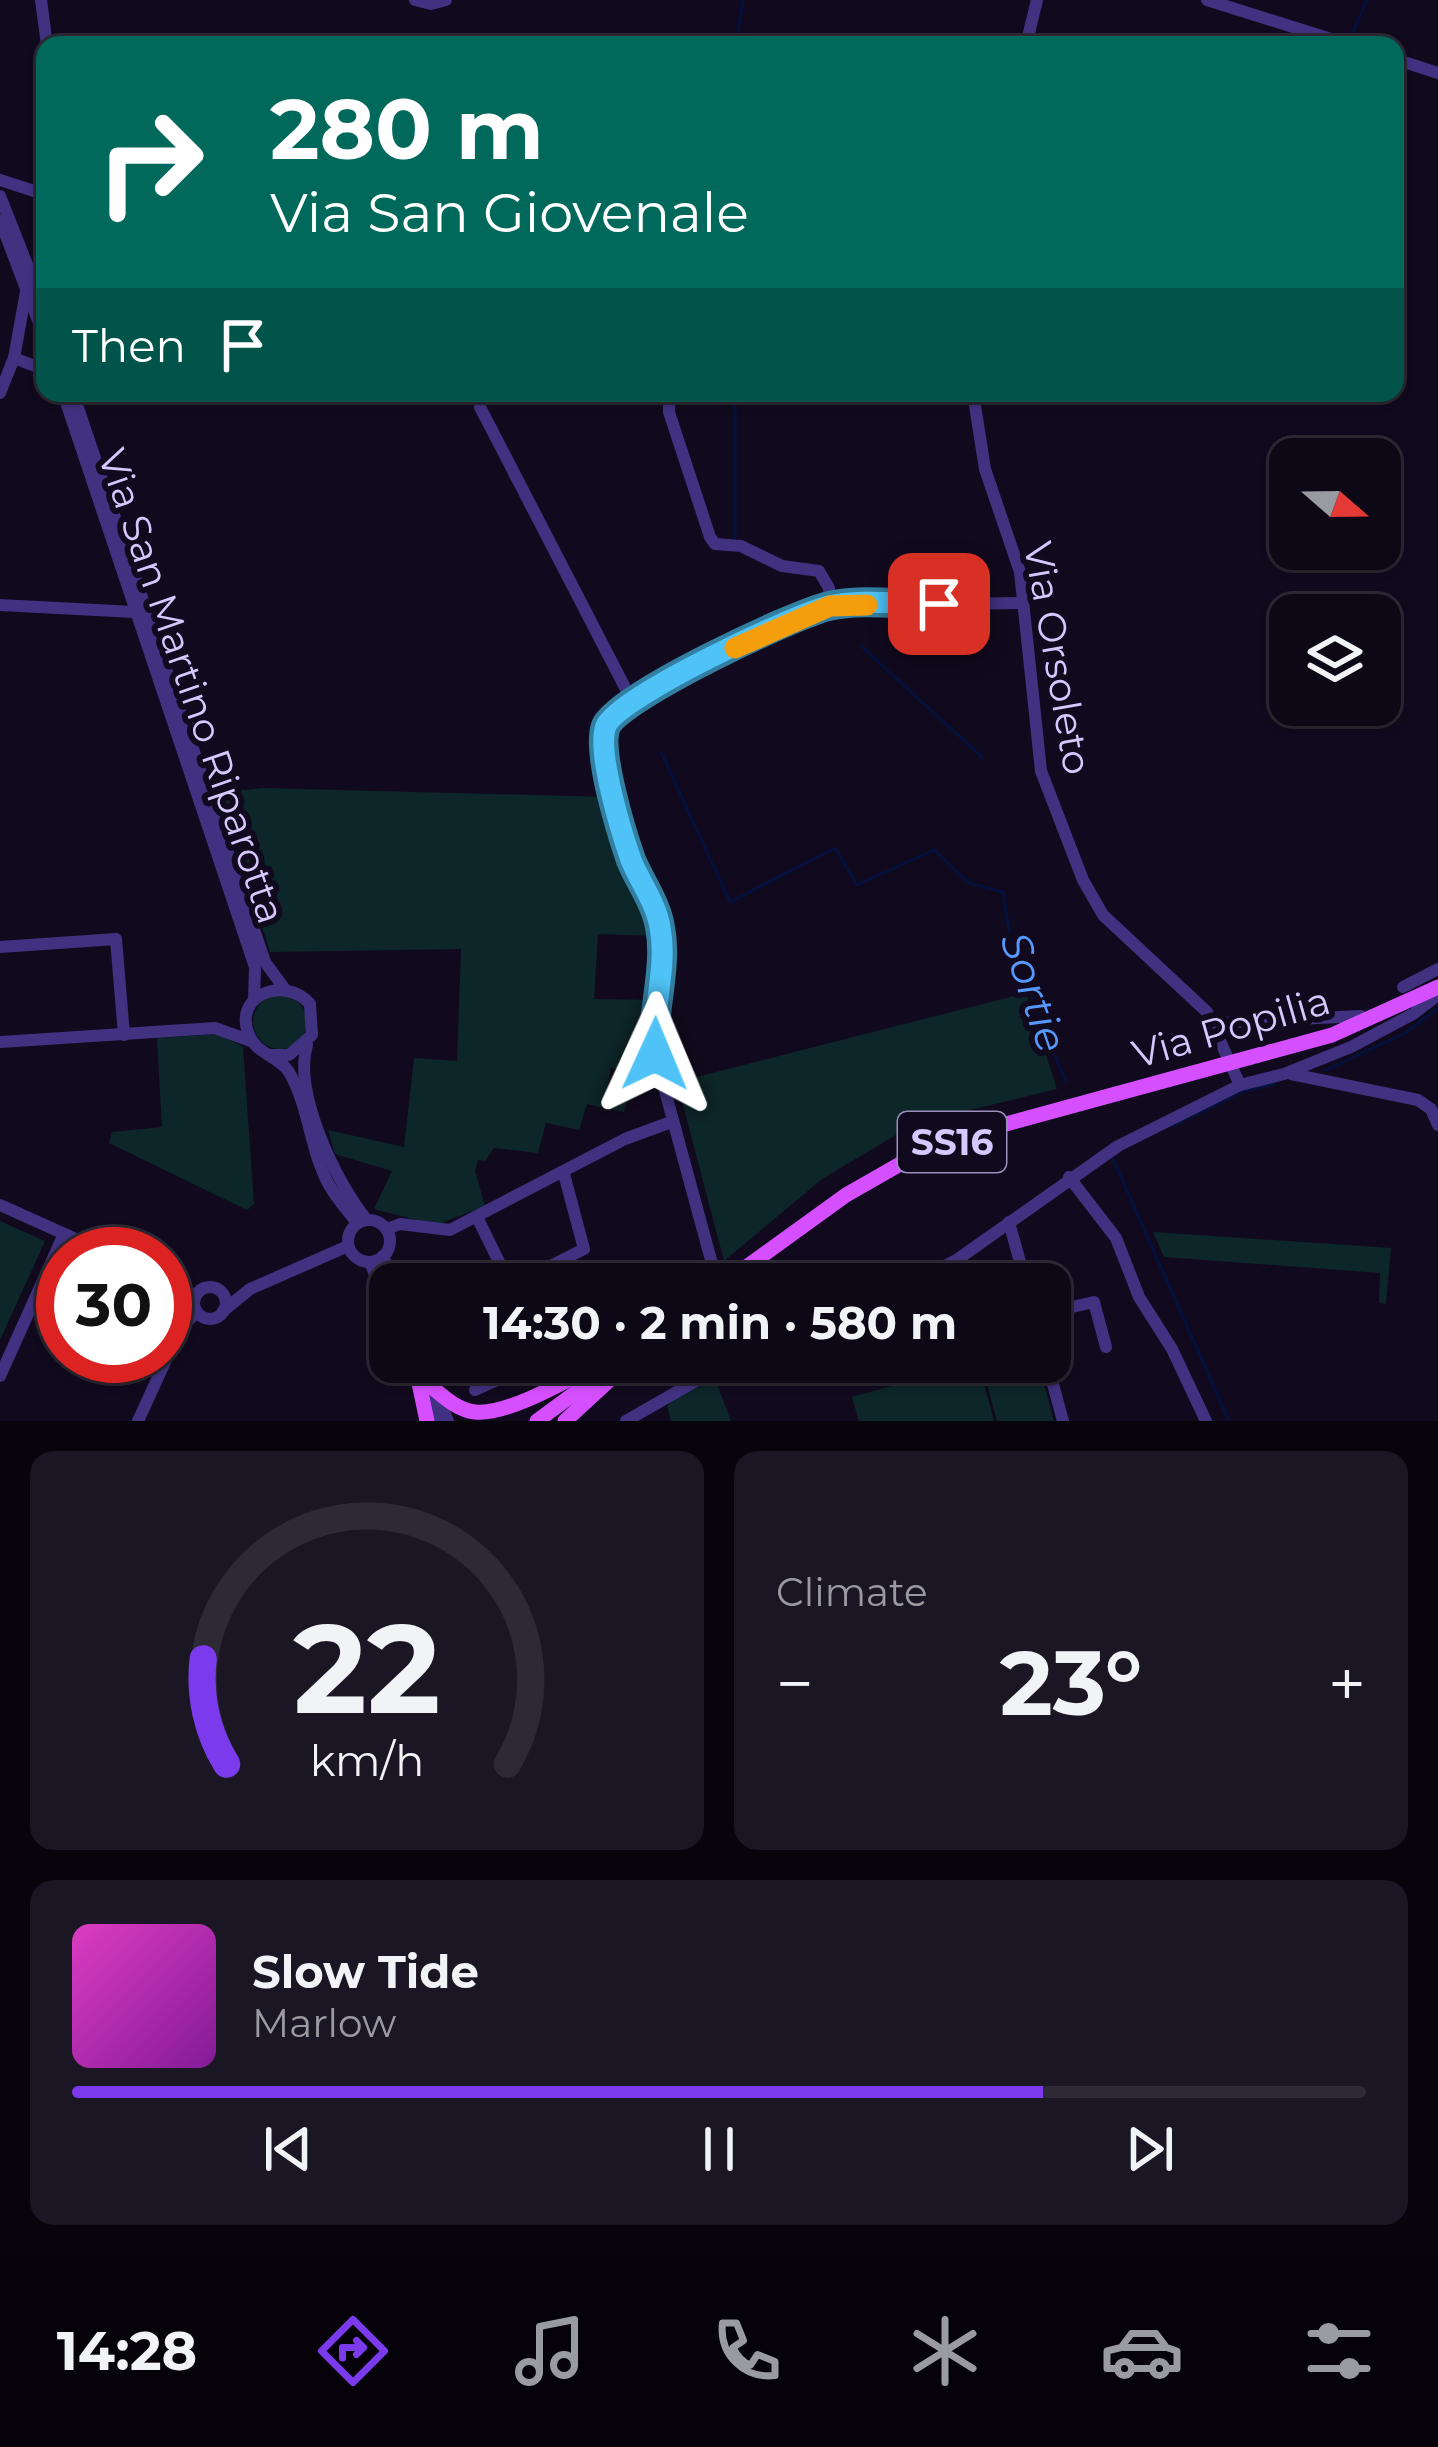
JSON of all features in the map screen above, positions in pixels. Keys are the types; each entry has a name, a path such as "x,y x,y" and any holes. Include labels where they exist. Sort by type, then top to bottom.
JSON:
{"main road":[{"name":"Via Popilia","path":"749,1263 846,1195 909,1159 973,1133 1332,1035 1438,991"},
{"path":"426,1385 454,1405 474,1412 496,1410 556,1383"},
{"path":"536,1421 588,1383"},
{"path":"566,1421 607,1383"},
{"path":"426,1385 428,1421"}],"street":[{"path":"41,0 45,36"},
{"path":"415,0 430,4 446,0"},
{"path":"1028,36 1037,0"},
{"path":"1207,0 1321,36"},
{"path":"1404,62 1438,73"},
{"path":"0,180 36,189"},
{"path":"0,196 36,287"},
{"path":"0,220 36,312"},
{"path":"0,393 14,358 27,285"},
{"path":"14,358 36,367"},
{"name":"Via San Martino Riparotta","path":"66,402 255,967 252,1002"},
{"name":"Via San Martino Riparotta","path":"76,402 265,962 284,988"},
{"path":"669,402 710,538 715,544 741,546 766,562 819,571 829,589 830,606"},
{"name":"Via Orsoleto","path":"974,402 985,469 1020,572 1041,771 1083,880 1118,932 1186,988 1214,1023 1240,1085"},
{"path":"479,407 632,700"},
{"path":"715,1263 671,1122 652,1027 663,940 659,919 632,860 604,748 606,726 632,700 686,670 830,606 1024,603"},
{"path":"0,605 134,612"},
{"path":"0,947 116,939 124,1035"},
{"path":"1403,987 1438,969"},
{"path":"214,1028 252,1002 284,988 310,1004 314,1024 302,1074 339,1186 362,1221"},
{"name":"Via Popilia","path":"949,1263 1118,1145 1240,1085 1284,1074 1372,1036 1438,991"},
{"path":"251,1041 246,1023 252,1002"},
{"path":"1214,1023 1346,1019 1392,1011"},
{"path":"0,1042 214,1028 251,1041 291,1075 328,1184 362,1221 387,1229 400,1224 450,1230 625,1139 671,1122"},
{"path":"268,1054 289,1055 307,1044"},
{"path":"1284,1074 1418,1100 1431,1109 1438,1125"},
{"path":"556,1263 584,1249 564,1174"},
{"path":"1069,1177 1116,1238 1139,1298 1172,1349 1206,1421"},
{"path":"0,1204 49,1227"},
{"path":"477,1217 502,1263"},
{"path":"352,1252 349,1233 362,1221"},
{"path":"1009,1222 1020,1263"},
{"path":"377,1259 390,1244 387,1229"},
{"path":"192,1307 208,1319 250,1289 352,1252 380,1263"},
{"path":"377,1259 378,1263"},
{"path":"192,1288 250,1289"},
{"path":"218,1289 224,1297 224,1311"},
{"path":"138,1421 181,1327 196,1311 201,1291"},
{"path":"0,1376 36,1296"},
{"path":"1071,1307 1094,1302 1106,1347"},
{"path":"475,1390 490,1383"},
{"path":"626,1421 659,1411 699,1383"},
{"path":"1053,1383 1063,1421"},
{"path":"426,1385 437,1421"},
{"path":"426,1385 448,1421"}],"green space":[{"path":"263,788 610,797 629,868 655,936 598,934 594,999 652,1000 649,1039 626,1044 632,1071 611,1068 607,1089 629,1095 624,1112 587,1104 579,1130 546,1123 538,1153 494,1148 485,1161 478,1160 475,1171 485,1206 436,1225 374,1209 392,1171 335,1154 328,1130 404,1147 414,1058 457,1061 461,949 270,952 222,799 228,792"},
{"path":"1026,993 1057,1089 916,1123 822,1179 724,1261 677,1082"},
{"path":"280,995 299,1003 307,1022 299,1041 280,1049 261,1041 253,1022 261,1003"},
{"path":"220,1034 243,1047 254,1204 247,1210 109,1143 112,1132 162,1127 157,1038"},
{"path":"0,1221 36,1237 36,1261 0,1340"},
{"path":"1153,1232 1391,1248 1386,1304 1379,1303 1380,1273 1164,1257"},
{"path":"717,1383 731,1421 671,1421 667,1406"},
{"path":"902,1383 984,1383 994,1421 859,1421 852,1397"},
{"path":"987,1383 1044,1383 1054,1421 997,1421"}],"waterway":[{"name":"Sortie","path":"737,36 743,0"},
{"name":"Sortie","path":"1351,36 1367,0"},
{"name":"Sortie","path":"735,402 735,538"},
{"name":"Sortie","path":"861,646 983,758"},
{"name":"Sortie","path":"661,752 730,902 835,848 857,885 934,850 969,883 1003,892 1010,937 1027,966 1033,1003 1066,1082"},
{"name":"Sortie","path":"1324,1071 1405,1033 1438,1008"},
{"name":"Sortie","path":"1172,1126 1244,1091 1275,1084"},
{"name":"Sortie","path":"1113,1159 1229,1421"}],"slow traffic":[{"path":"735,648 830,606 867,605"}],"route":[{"path":"655,1054 652,1027 663,940 659,919 632,860 611,782 604,748 606,726 632,700 686,670 830,606 939,604"}]}
